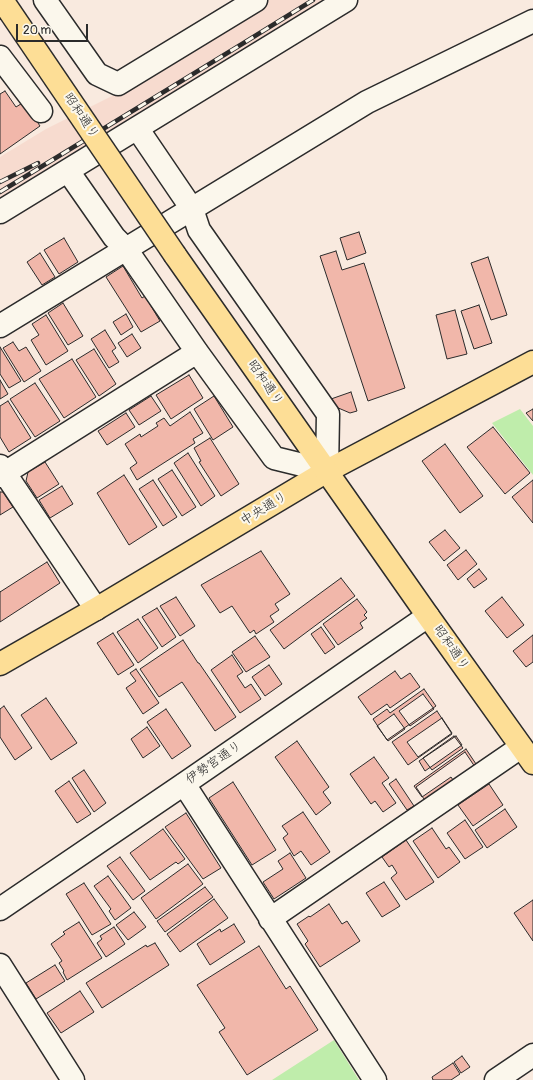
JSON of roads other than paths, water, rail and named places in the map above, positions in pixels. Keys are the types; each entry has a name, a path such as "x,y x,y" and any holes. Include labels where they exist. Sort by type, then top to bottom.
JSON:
{"main road":[{"name":"昭和通り","path":"2,0 175,255 527,755"},
{"name":"中央通り","path":"0,664 96,609 327,471 533,362"}],"street":[{"path":"45,0 97,74 118,84 256,0"},
{"path":"0,212 346,0"},
{"path":"0,326 367,102 533,21"},
{"path":"0,57 41,111"},
{"path":"68,171 114,237 126,248 197,352 274,458 327,471 328,414 199,230 192,209 137,128"},
{"path":"96,609 2,472 197,352"},
{"name":"伊勢宮通り","path":"0,909 428,616"},
{"path":"270,919 527,755"},
{"path":"184,784 375,1080"},
{"path":"0,965 73,1080"},
{"path":"496,1080 533,1055"}],"railway":[{"path":"0,192 313,0"},
{"path":"0,182 38,163"}]}
